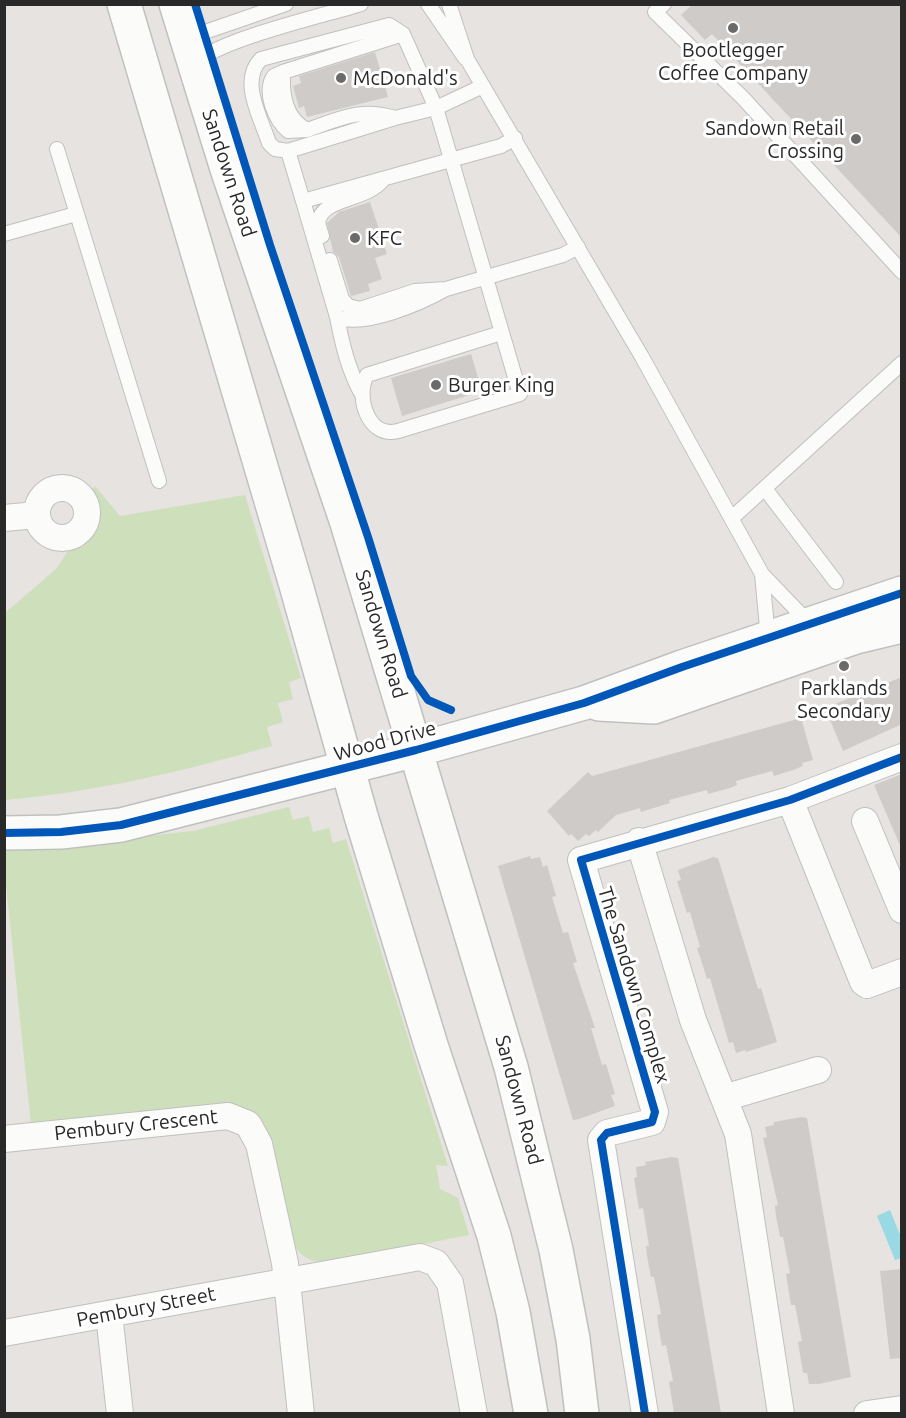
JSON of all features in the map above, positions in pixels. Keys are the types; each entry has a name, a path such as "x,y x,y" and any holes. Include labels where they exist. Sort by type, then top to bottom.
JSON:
{"main road":[{"path":"124,4 293,575 347,767 431,1045 494,1236 513,1312 531,1413"},
{"name":"Sandown Road","path":"180,15 194,64 347,523 511,1066 537,1163 573,1339 582,1413"},
{"name":"Wood Drive","path":"4,833 61,832 121,825 416,750 584,704 682,667 768,640 902,593"},
{"name":"Wood Drive","path":"584,704 654,707 856,637 902,626"}],"street":[{"path":"4,518 37,515"},
{"name":"The Sandown Complex","path":"645,1413 601,1140 607,1133 652,1122 656,1112 580,864 584,858 639,841 790,800 902,757"},
{"path":"790,800 863,982 867,985 902,972"},
{"path":"865,821 902,910"},
{"path":"639,841 693,1020 738,1134 781,1413"},
{"path":"724,1098 818,1070"},
{"name":"Pembury Crescent","path":"4,1138 220,1116 242,1120 257,1136 287,1280 301,1413"},
{"name":"Pembury Street","path":"4,1333 411,1257 429,1259 436,1263 450,1283 474,1413"},
{"path":"110,1314 120,1413"},
{"path":"867,1413 902,1409"}],"lane":[{"path":"180,15 202,33 286,4"},
{"path":"194,64 208,52 361,4"},
{"path":"428,4 461,56 467,58"},
{"path":"449,4 467,58 733,517 762,574 811,624"},
{"path":"664,4 655,12 743,98 902,272"},
{"path":"288,151 337,317 343,348 372,425 376,430 389,434 520,394 436,108 403,34 393,26 383,24 261,60 255,65 250,83 269,143 275,149 288,151 395,118 436,108 483,86"},
{"path":"395,118 375,111 307,130 288,131 278,120 269,87 274,76 283,72 403,34"},
{"path":"303,201 501,146 515,138"},
{"path":"57,149 159,481"},
{"path":"383,179 374,190 331,205 319,216 318,224 342,299 348,306 360,309 415,291 446,289"},
{"path":"4,234 76,214"},
{"path":"337,317 361,320 421,302 446,289 563,255 578,247"},
{"path":"361,393 367,375 374,372 501,333"},
{"path":"733,517 902,363"},
{"path":"765,489 836,582"},
{"path":"762,574 768,640"}],"green space":[{"path":"95,486 120,516 245,495 301,678 289,682 293,699 278,703 283,722 267,727 272,746 107,786 5,800 5,613 56,569 72,545 89,533 96,513 90,493"},
{"path":"289,807 293,820 309,816 313,832 329,828 333,843 346,839 448,1166 436,1165 440,1189 458,1198 469,1235 332,1262 309,1259 292,1243 266,1129 253,1113 235,1105 31,1125 5,875 4,845 94,842 193,831"}],"water":[{"path":"890,1210 901,1237 901,1258 895,1260 877,1216"}],"building":[{"name":"Sandown Retail Crossing","path":"693,4 902,4 902,238 712,34 705,40 681,15"},
{"name":"McDonald's","path":"375,52 388,97 307,117 304,106 299,108 293,86 301,83 299,76"},
{"name":"KFC","path":"370,202 387,254 375,258 382,279 368,284 370,291 351,296 339,257 333,252 327,223 339,212"},
{"name":"Burger King","path":"471,354 482,391 402,416 391,378"},
{"path":"902,677 902,724 843,751 825,708"},
{"path":"801,718 813,760 802,763 803,766 793,770 774,776 772,771 736,781 737,785 730,788 708,794 707,790 669,800 670,803 641,812 640,808 616,815 598,832 596,830 589,836 586,834 578,841 571,834 569,836 547,811 588,772 592,776"},
{"path":"902,774 902,850 874,785"},
{"path":"530,856 531,859 540,857 543,867 547,865 556,896 552,897 563,933 568,932 577,962 573,963 595,1028 591,1028 602,1065 606,1064 615,1094 611,1095 615,1106 579,1119 573,1120 498,866"},
{"path":"713,857 718,858 758,989 761,988 777,1042 746,1052 745,1050 736,1053 733,1042 729,1043 710,978 707,979 697,948 700,947 690,912 687,913 677,881 681,880 678,870"},
{"path":"807,1118 851,1377 819,1384 809,1384 807,1373 803,1373 798,1342 802,1341 795,1305 791,1305 786,1274 790,1273 783,1237 780,1237 775,1206 778,1205 763,1138 767,1137 765,1127 774,1125 774,1122"},
{"path":"678,1158 721,1413 674,1413 669,1382 673,1381 666,1345 662,1346 657,1315 661,1314 654,1277 651,1277 647,1256 646,1246 649,1246 643,1208 639,1209 634,1178 637,1177 636,1167 646,1165 645,1162"},
{"path":"902,1269 902,1358 890,1359 880,1271"}],"cycle path":[{"path":"195,4 270,245 368,537 411,676 428,700 451,710"},
{"path":"4,833 61,832 121,825 416,750 584,703 682,667 902,593"},
{"path":"645,1414 601,1140 607,1133 652,1122 655,1112 581,860 790,800 902,757"}],"place":[{"name":"Bootlegger Coffee Company","path":"733,28"},
{"name":"McDonald's","path":"341,78"},
{"name":"Sandown Retail Crossing","path":"856,139"},
{"name":"KFC","path":"355,238"},
{"name":"Burger King","path":"436,385"},
{"name":"Parklands Secondary","path":"844,666"}]}
